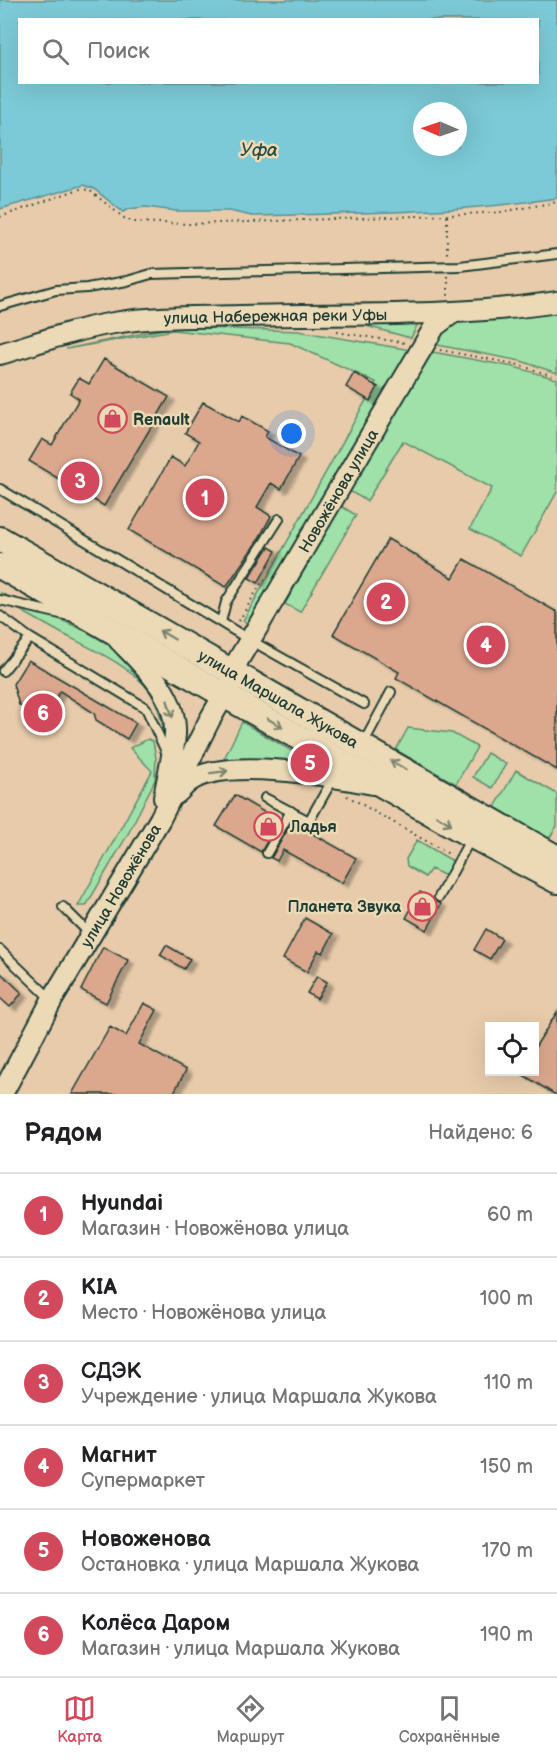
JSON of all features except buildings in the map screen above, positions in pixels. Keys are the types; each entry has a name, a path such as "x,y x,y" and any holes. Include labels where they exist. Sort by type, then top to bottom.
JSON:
{"main road":[{"name":"улица Маршала Жукова","path":"0,539 557,858"},
{"name":"улица Маршала Жукова","path":"0,566 472,836 557,881"}],"street":[{"name":"улица Набережная реки Уфы","path":"0,354 88,327 118,322 450,306 516,308 557,302"},
{"name":"Новожёнова улица","path":"236,674 237,662 423,346 450,306"},
{"path":"110,630 156,679 170,706 175,733 160,819"},
{"name":"улица Новожёнова","path":"2,1094 52,1000 160,819 236,674"},
{"path":"160,819 176,794 190,781 211,773 246,769 280,771 332,781 383,785"}],"lane":[{"path":"0,306 56,290 87,288 127,281 150,274 460,266 557,254"},
{"path":"0,489 250,640 364,704"},
{"path":"221,622 226,602 279,519"},
{"path":"0,600 65,615 86,616"},
{"path":"0,616 30,638 146,708 170,759"},
{"path":"3,671 30,638"},
{"path":"362,745 391,692"},
{"path":"265,798 309,821 332,781"},
{"path":"267,853 291,812"},
{"path":"439,897 472,836"},
{"path":"63,907 91,935"},
{"path":"0,950 52,1000"}],"path":[{"path":"0,217 79,189 89,190 124,218 133,222 189,224 447,216 501,212 557,202"},
{"path":"447,216 447,263"},
{"path":"448,271 450,306"},
{"path":"423,346 515,364 557,377"},
{"path":"332,781 459,860"}],"green space":[{"path":"557,312 557,373 521,361 432,344 443,327 453,323"},
{"path":"344,320 418,323 411,338"},
{"path":"173,327 298,331 413,352 254,626 243,621 376,382 290,343 173,330 66,349"},
{"path":"427,351 514,367 557,379 557,492 521,556 470,529 492,488 403,441 367,501 349,491"},
{"path":"341,506 356,515 300,612 285,604"},
{"path":"1,593 86,631 127,655 168,710 166,740 153,697 132,674 109,658 0,599"},
{"path":"242,722 314,764 250,764 219,769"},
{"path":"408,728 452,733 477,747 456,784 396,750"},
{"path":"148,739 153,741 156,758 155,780 128,834 86,906 78,906 152,771 130,748"},
{"path":"487,753 506,764 492,788 473,777"},
{"path":"516,770 557,794 557,826 549,839 495,807"},
{"path":"417,840 456,863 446,876 431,869 425,877 407,866 406,859"}],"water":[{"name":"Уфа","path":"0,0 557,0 557,198 481,207 252,216 229,211 176,211 146,207 128,209 123,212 94,189 83,185 0,209"}],"place":[{"name":"Renault","path":"112,419"},
{"name":"СДЭК","path":"80,481"},
{"name":"Hyundai","path":"205,498"},
{"name":"KIA","path":"386,602"},
{"name":"Магнит","path":"486,645"},
{"name":"Колёса Даром","path":"43,713"},
{"name":"Новоженова","path":"310,763"},
{"name":"Ладья","path":"269,826"},
{"name":"Планета Звука","path":"422,906"}]}
